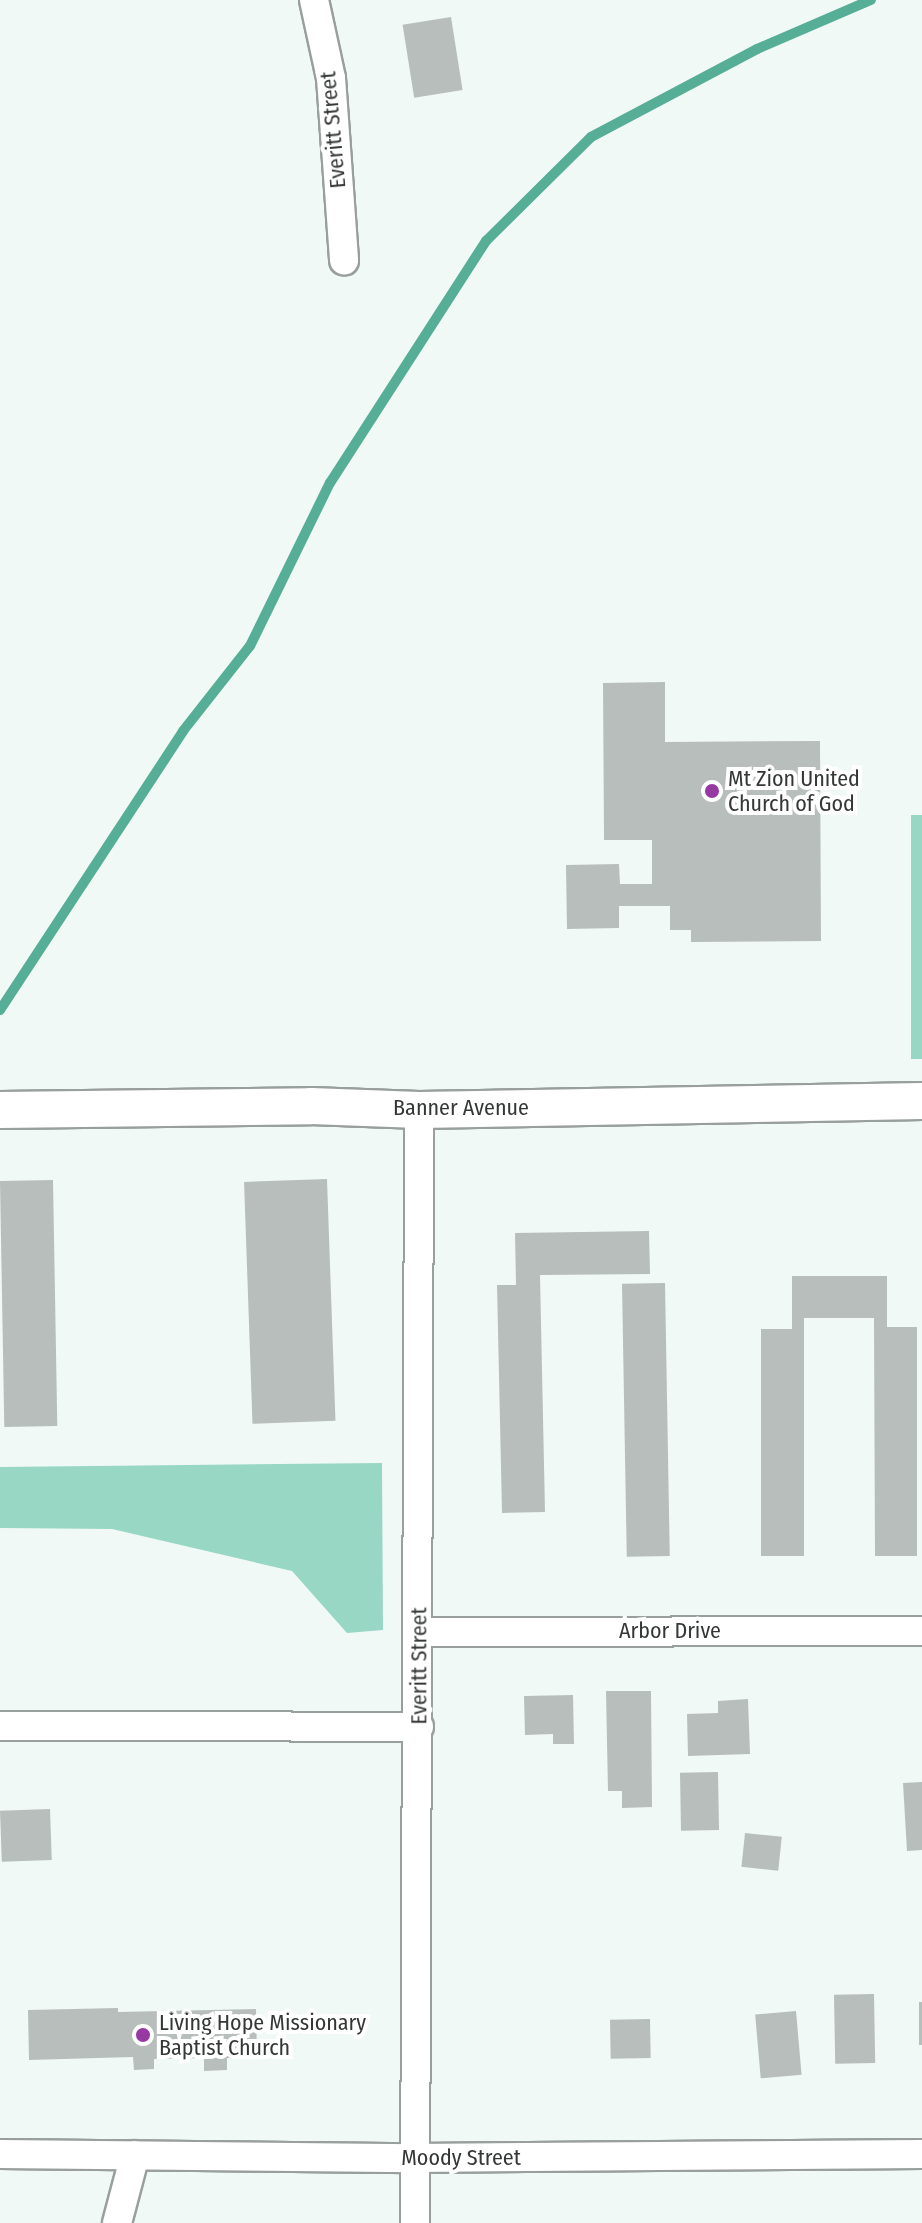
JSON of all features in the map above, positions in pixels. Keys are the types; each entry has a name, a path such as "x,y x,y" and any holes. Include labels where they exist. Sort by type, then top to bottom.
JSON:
{"street":[{"name":"Everitt Street","path":"314,0 331,78 344,261"},
{"name":"Banner Avenue","path":"0,1110 311,1106 419,1110 922,1101"},
{"name":"Everitt Street","path":"415,2223 419,1110"},
{"name":"Arbor Drive","path":"418,1632 922,1631"},
{"path":"0,1726 419,1727"},
{"name":"Moody Street","path":"0,2154 415,2158 922,2154"},
{"path":"117,2223 135,2155"}],"green space":[{"path":"911,815 922,815 922,1059 911,1059"},
{"path":"382,1463 383,1630 347,1633 292,1571 112,1529 0,1528 0,1467"}],"building":[{"path":"451,17 463,90 414,98 403,25"},
{"name":"Mt Zion United Church of God","path":"665,682 665,742 820,741 821,941 691,942 691,930 670,930 670,906 619,906 619,928 567,929 566,865 619,864 620,884 652,884 652,840 604,840 603,683"},
{"path":"327,1179 335,1421 252,1424 244,1182"},
{"path":"53,1180 57,1426 4,1427 0,1181"},
{"path":"649,1231 650,1274 540,1275 545,1512 502,1513 497,1285 516,1285 515,1233"},
{"path":"792,1276 887,1276 887,1327 917,1327 917,1556 875,1556 874,1318 804,1318 804,1556 761,1556 761,1329 792,1329"},
{"path":"665,1283 670,1556 627,1557 622,1284"},
{"path":"606,1691 651,1691 652,1807 622,1808 622,1791 608,1791"},
{"path":"573,1695 574,1744 553,1744 553,1734 525,1735 524,1696"},
{"path":"748,1699 750,1754 688,1756 687,1714 718,1713 718,1701"},
{"path":"718,1772 719,1830 681,1831 680,1773"},
{"path":"922,1782 922,1850 907,1851 903,1783"},
{"path":"50,1809 52,1860 2,1862 0,1811"},
{"path":"745,1833 782,1837 778,1871 741,1867"},
{"path":"874,1994 875,2063 835,2064 834,1995"},
{"path":"919,2002 922,2002 922,2045 919,2045"},
{"name":"Living Hope Missionary Baptist Church","path":"118,2008 118,2012 256,2009 257,2057 227,2058 227,2070 204,2071 204,2058 154,2059 154,2069 134,2070 133,2057 29,2060 28,2010"},
{"path":"796,2011 802,2075 761,2078 755,2015"},
{"path":"650,2019 651,2058 611,2059 610,2020"}],"waterway":[{"path":"0,1010 183,731 250,646 330,483 486,241 591,137 757,49 871,0"}],"place":[{"name":"Mt Zion United Church of God","path":"712,791"},
{"name":"Living Hope Missionary Baptist Church","path":"143,2035"}]}
